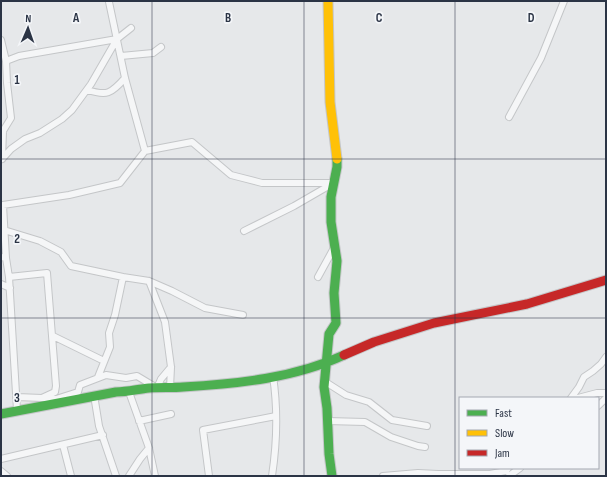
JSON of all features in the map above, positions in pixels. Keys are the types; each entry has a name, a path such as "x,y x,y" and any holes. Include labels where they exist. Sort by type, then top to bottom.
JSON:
{"street":[{"path":"328,1 330,102 337,157 337,167 331,197 331,222 337,261 334,293 336,323 329,334 324,381 332,476"},
{"path":"509,117 541,58 564,1"},
{"path":"109,2 125,78 145,151"},
{"path":"1,161 11,149 25,139 62,119 72,110 87,90 117,40 131,28"},
{"path":"1,40 6,61 6,83 11,118 3,131 1,161"},
{"path":"6,61 20,56 117,40"},
{"path":"121,56 153,53 161,47"},
{"path":"87,90 102,94 115,89 125,78"},
{"path":"17,410 10,288 4,257 2,204 70,195 120,183 145,151 192,142 230,175 262,183 334,183"},
{"path":"244,231 294,206 334,183"},
{"path":"4,230 40,241 61,252 71,266 123,278 149,281 205,308 243,315"},
{"path":"318,277 335,246"},
{"path":"9,277 47,273 56,386 55,392 42,398"},
{"path":"98,377 110,347 109,333 115,315 123,278"},
{"path":"1,414 116,392 129,392 149,388 170,388 247,382 326,363 374,342 434,323 527,304 606,280"},
{"path":"149,281 165,322 171,367 170,388"},
{"path":"1,284 10,288"},
{"path":"53,336 104,361"},
{"path":"572,397 584,377 593,372 606,357"},
{"path":"157,388 161,379 171,367"},
{"path":"17,398 56,398 78,392 80,385 106,375 126,378 137,376 157,388"},
{"path":"272,476 276,442 276,398 273,376"},
{"path":"324,381 346,395 369,402 392,420 427,426"},
{"path":"129,392 149,448 154,476"},
{"path":"582,397 597,393 606,393"},
{"path":"94,395 100,426 116,476"},
{"path":"139,420 171,414"},
{"path":"209,476 203,430 276,416"},
{"path":"327,421 365,422 391,437 425,447"},
{"path":"1,459 103,435"},
{"path":"63,445 71,476"},
{"path":"129,476 149,448"},
{"path":"383,476 418,473 438,475 490,475 506,471 507,469"},
{"path":"509,476 519,469"},
{"path":"1,471 8,476"}],"traffic: fast":[{"path":"332,476 324,387 329,334 336,323 334,293 337,261 331,222 331,197 337,167 337,159"},
{"path":"1,414 116,392 149,388 245,382 306,369 344,355"}],"traffic: slow":[{"path":"328,1 330,102 337,159"}],"traffic: jam":[{"path":"344,355 374,342 434,323 527,304 606,280"}]}
